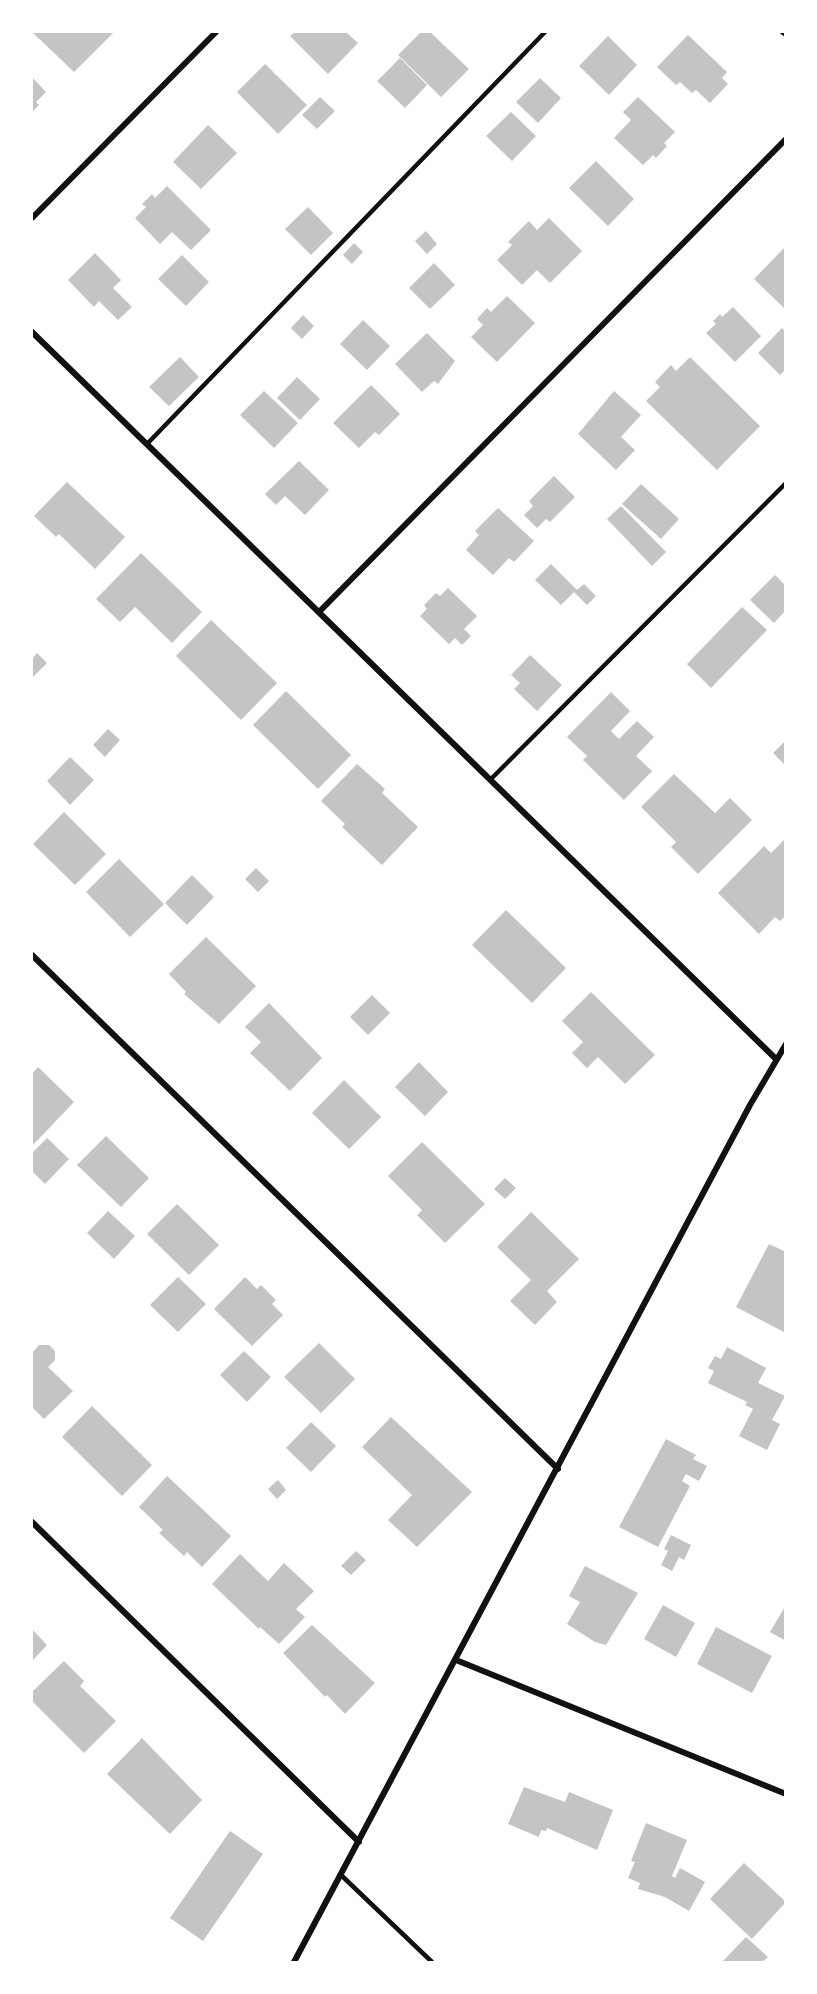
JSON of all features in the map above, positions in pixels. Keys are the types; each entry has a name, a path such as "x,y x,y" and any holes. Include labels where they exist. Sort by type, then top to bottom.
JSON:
{"street":[{"path":"32,218 216,32"},
{"path":"319,612 786,139"},
{"path":"32,332 776,1059"},
{"path":"32,955 558,1469"},
{"path":"294,1962 786,1044"},
{"path":"32,1522 359,1842"},
{"path":"456,1660 786,1794"}],"lane":[{"path":"147,444 545,32"},
{"path":"490,780 786,483"},
{"path":"341,1875 432,1962"}],"building":[{"path":"32,32 114,32 74,72"},
{"path":"295,32 346,32 358,43 328,74 290,36"},
{"path":"421,32 430,32 469,69 441,97 398,55"},
{"path":"688,35 727,72 722,78 728,84 710,103 696,90 692,93 680,82 676,85 657,67"},
{"path":"608,36 637,65 609,95 579,66"},
{"path":"400,58 427,85 405,108 377,81"},
{"path":"265,64 307,105 278,134 237,92"},
{"path":"32,77 46,92 36,102 39,105 32,112"},
{"path":"540,78 561,98 538,123 516,102"},
{"path":"320,97 335,111 317,129 302,115"},
{"path":"638,97 675,132 664,143 667,146 656,158 653,155 643,165 614,138 631,120 623,112"},
{"path":"511,112 536,136 512,161 486,136"},
{"path":"208,125 237,153 201,189 173,162"},
{"path":"596,161 634,199 608,226 569,188"},
{"path":"167,186 211,230 191,250 172,232 160,244 135,218 146,207 142,204 152,194 155,198"},
{"path":"308,207 333,233 311,255 285,229"},
{"path":"549,218 582,251 550,283 537,270 522,285 497,260 512,245 508,242 529,221 537,230"},
{"path":"426,231 437,244 427,254 415,241"},
{"path":"354,243 363,252 352,264 343,255"},
{"path":"786,246 786,310 754,279"},
{"path":"95,253 121,280 113,288 132,307 118,320 99,301 94,307 68,280"},
{"path":"182,255 209,282 186,306 158,279"},
{"path":"434,263 455,285 430,309 409,288"},
{"path":"507,296 535,323 497,362 471,337 483,325 477,319 487,308 491,312"},
{"path":"733,307 761,336 735,362 706,333 716,324 713,321 720,314 722,317"},
{"path":"303,315 314,326 302,339 291,328"},
{"path":"363,320 390,346 367,370 340,344"},
{"path":"782,328 786,332 786,369 780,375 758,353"},
{"path":"427,333 455,361 438,384 434,381 422,392 395,364"},
{"path":"180,357 199,377 169,406 149,387"},
{"path":"690,357 760,426 717,470 646,401 660,387 655,382 671,365 676,371"},
{"path":"297,377 320,399 300,420 277,398"},
{"path":"371,385 400,414 379,435 375,432 359,448 333,423"},
{"path":"264,391 298,423 274,448 240,415"},
{"path":"614,391 641,415 621,437 635,450 616,470 578,434"},
{"path":"299,461 329,490 305,515 285,496 276,505 265,494"},
{"path":"554,476 575,497 550,522 546,519 537,528 524,515 533,506 529,501"},
{"path":"67,482 125,537 95,569 59,534 56,537 34,516"},
{"path":"641,484 679,519 661,539 622,504"},
{"path":"621,506 666,552 652,566 607,519"},
{"path":"498,508 534,541 514,562 509,558 493,575 466,550 479,535 475,531"},
{"path":"141,553 202,612 172,643 135,607 120,622 96,599"},
{"path":"551,564 577,590 584,584 596,596 587,605 574,592 561,605 535,580"},
{"path":"775,575 786,586 786,610 774,623 750,600"},
{"path":"448,588 477,616 464,629 471,636 462,645 455,638 449,644 420,616 427,609 424,605 436,593 440,596"},
{"path":"742,607 767,630 711,688 687,664"},
{"path":"211,620 277,683 241,720 176,656"},
{"path":"37,653 47,663 33,677 32,659"},
{"path":"530,655 562,685 537,711 514,689 520,683 511,675"},
{"path":"286,691 351,755 318,789 253,725"},
{"path":"611,692 630,711 611,731 619,739 637,721 654,737 636,756 652,771 624,800 583,760 587,756 567,737"},
{"path":"108,729 120,740 105,757 93,745"},
{"path":"786,740 786,766 773,753"},
{"path":"70,757 94,780 70,805 47,781"},
{"path":"357,764 385,789 382,793 418,827 382,865 342,827 345,824 321,801"},
{"path":"674,774 715,813 730,798 752,820 698,874 671,847 676,842 641,807"},
{"path":"64,812 106,854 75,885 33,844"},
{"path":"786,838 786,915 780,921 775,917 759,934 718,893 764,846 771,853"},
{"path":"119,859 164,904 130,937 86,892"},
{"path":"256,868 269,881 258,892 245,879"},
{"path":"192,875 214,897 187,925 165,903"},
{"path":"506,910 566,968 532,1003 472,945"},
{"path":"206,937 256,986 219,1024 184,994 186,992 169,974"},
{"path":"591,992 655,1055 625,1084 598,1057 587,1068 572,1053 583,1042 562,1021"},
{"path":"372,995 390,1013 368,1035 350,1017"},
{"path":"269,1003 322,1058 290,1091 250,1053 261,1042 245,1027"},
{"path":"419,1062 448,1092 425,1116 395,1087"},
{"path":"38,1067 74,1102 32,1146 32,1074"},
{"path":"344,1080 381,1117 349,1149 312,1113"},
{"path":"106,1136 149,1178 121,1207 77,1165"},
{"path":"47,1138 69,1159 45,1184 32,1171 32,1153"},
{"path":"422,1142 485,1204 445,1243 417,1215 422,1210 388,1176"},
{"path":"505,1178 516,1188 505,1199 494,1189"},
{"path":"177,1204 219,1245 189,1275 147,1234"},
{"path":"108,1211 135,1236 114,1259 87,1233"},
{"path":"531,1212 579,1259 547,1291 557,1302 535,1325 510,1301 531,1280 497,1247"},
{"path":"769,1244 786,1252 784,1332 736,1307"},
{"path":"178,1277 206,1304 178,1332 150,1305"},
{"path":"245,1277 257,1289 261,1285 276,1300 272,1304 283,1315 252,1346 214,1309"},
{"path":"319,1343 355,1379 321,1413 284,1377"},
{"path":"39,1345 49,1345 55,1351 55,1360 48,1367 73,1391 44,1419 32,1407 32,1353"},
{"path":"727,1347 766,1368 758,1383 785,1396 772,1420 780,1424 767,1450 739,1436 753,1409 745,1405 747,1402 708,1383 714,1371 708,1368 715,1356 721,1359"},
{"path":"244,1351 271,1377 247,1402 220,1375"},
{"path":"92,1406 152,1465 122,1496 62,1437"},
{"path":"391,1417 472,1492 417,1547 388,1520 412,1495 362,1447"},
{"path":"311,1422 336,1446 311,1472 286,1448"},
{"path":"666,1439 696,1455 693,1459 707,1466 699,1481 686,1474 682,1481 690,1486 658,1547 619,1527"},
{"path":"167,1476 231,1536 202,1567 187,1552 184,1556 159,1533 163,1530 139,1507"},
{"path":"278,1480 286,1490 277,1499 268,1489"},
{"path":"671,1535 691,1545 684,1560 679,1557 672,1571 661,1565 668,1551 664,1549"},
{"path":"356,1551 366,1560 351,1575 341,1566"},
{"path":"240,1554 268,1581 284,1563 314,1591 296,1609 305,1617 279,1644 260,1627 259,1629 212,1584"},
{"path":"585,1566 638,1593 606,1645 595,1642 567,1624 580,1602 569,1596"},
{"path":"663,1605 695,1623 676,1657 644,1639"},
{"path":"786,1605 786,1641 770,1632"},
{"path":"312,1625 375,1683 345,1714 327,1695 325,1697 283,1653"},
{"path":"716,1627 772,1656 752,1693 697,1664"},
{"path":"32,1629 47,1645 32,1661"},
{"path":"64,1661 84,1681 80,1686 116,1721 84,1753 32,1701 32,1692"},
{"path":"142,1738 202,1800 170,1834 107,1774"},
{"path":"524,1787 565,1802 569,1792 613,1810 597,1850 547,1828 546,1831 541,1830 539,1837 508,1824"},
{"path":"646,1823 687,1840 672,1876 675,1878 680,1868 705,1882 689,1911 665,1897 638,1889 640,1883 628,1878 635,1862 631,1861"},
{"path":"230,1831 263,1854 203,1941 170,1918"},
{"path":"744,1863 786,1902 752,1939 710,1899"},
{"path":"746,1937 768,1957 762,1962 722,1962"}]}
